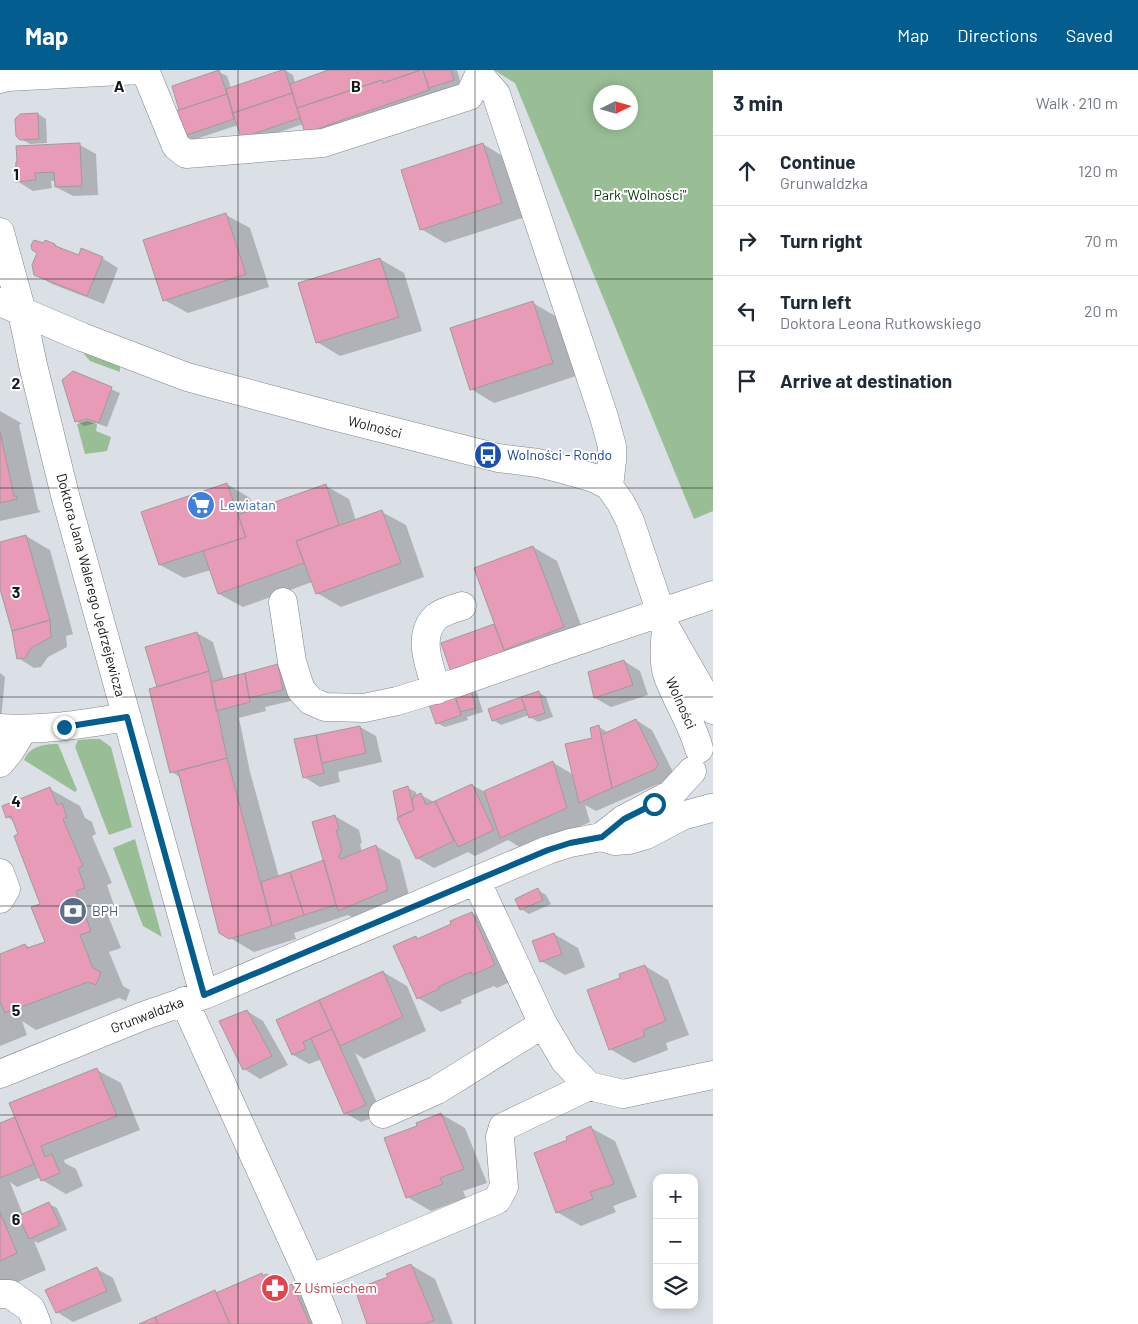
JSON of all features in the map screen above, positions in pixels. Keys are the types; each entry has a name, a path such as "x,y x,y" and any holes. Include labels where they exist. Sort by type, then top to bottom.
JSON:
{"street":[{"path":"0,79 140,70"},
{"path":"145,70 176,146 186,154 323,143 469,96 479,75 496,94 604,417 612,446 609,486"},
{"name":"Doktora Jana Walerego Jędrzejewicza","path":"0,232 11,307 33,365 63,485 127,717 194,998 328,1324"},
{"name":"Wolności","path":"11,307 187,377 498,458 538,463 566,470 594,478 609,486 621,503 630,521 663,620 713,710"},
{"path":"283,602 292,662 301,690 311,701 325,707 364,708 437,690 663,620 713,595"},
{"path":"437,690 428,662 426,643 428,629 436,618 445,612 462,606"},
{"name":"Wolności","path":"663,620 667,672 690,720 701,751 694,785 700,798 712,808"},
{"path":"8,743 64,727 127,717"},
{"name":"Grunwaldzka","path":"602,837 624,819 672,794 701,751"},
{"name":"Grunwaldzka","path":"0,1074 143,1016 194,998 548,850 570,843 602,837 615,840 629,840 646,835 682,816 712,808"},
{"path":"0,873 6,888 0,899"},
{"path":"476,880 543,1024 565,1061 589,1086 623,1094 713,1075"},
{"path":"384,1114 437,1090 543,1024"},
{"path":"310,1279 497,1200 504,1187 500,1137 503,1127 589,1086"},
{"path":"0,1294 10,1294 31,1309 37,1324"}],"green space":[{"name":"Park \"Wolności\"","path":"494,70 713,70 713,511 694,519 515,83"},
{"path":"87,347 120,363 120,372 90,361 84,354"},
{"path":"87,421 97,424 96,431 111,437 107,451 85,454 77,424"},
{"path":"100,739 111,747 132,827 109,835 75,747 78,740"},
{"path":"58,744 77,790 75,792 24,760 30,752 38,747"},
{"path":"135,839 162,937 143,926 113,848"}],"building":[{"path":"219,70 227,94 179,110 172,86"},
{"path":"285,70 292,93 233,113 226,89"},
{"path":"328,70 421,70 383,83 382,80 297,108 290,84"},
{"path":"423,70 429,90 305,133 297,108 382,80 383,83"},
{"path":"423,70 451,70 454,80 429,88"},
{"path":"292,93 300,118 241,138 233,113"},
{"path":"227,94 234,119 175,139 167,114"},
{"path":"38,113 39,139 20,140 16,136 15,119 20,114"},
{"path":"80,143 82,186 55,187 54,172 35,173 36,180 15,182 16,146"},
{"path":"483,143 502,203 420,230 401,170"},
{"path":"226,213 246,274 163,301 143,240"},
{"path":"34,240 44,243 45,240 79,255 81,248 103,257 87,296 34,275 32,265 37,253 32,250 31,245"},
{"path":"380,258 399,317 316,343 298,283"},
{"path":"533,301 553,363 470,390 450,328"},
{"path":"73,371 112,387 99,423 87,419 75,422 62,380"},
{"path":"0,432 14,496 17,496 17,499 0,503"},
{"path":"227,483 246,537 159,565 141,512"},
{"path":"326,484 339,525 296,541 304,563 218,594 203,551 246,537 238,515"},
{"path":"382,510 401,563 316,594 296,541"},
{"path":"26,535 50,620 12,631 0,589 0,542"},
{"path":"533,546 564,627 504,650 474,568"},
{"path":"50,620 51,637 31,648 25,658 17,659 12,631"},
{"path":"494,624 507,658 453,678 441,643"},
{"path":"197,632 209,671 157,687 145,647"},
{"path":"624,660 633,685 594,698 588,672"},
{"path":"278,664 283,690 249,698 245,673"},
{"path":"209,671 227,758 170,773 149,689"},
{"path":"245,673 250,702 216,711 211,682"},
{"path":"470,687 476,708 460,712 454,691"},
{"path":"453,690 461,715 436,724 427,699"},
{"path":"539,691 545,713 529,718 521,697"},
{"path":"521,697 526,709 492,721 488,709"},
{"path":"636,719 658,764 656,769 612,788 601,735"},
{"path":"599,725 612,788 579,803 565,744 592,738 590,728"},
{"path":"360,726 366,753 322,763 316,735"},
{"path":"316,735 324,773 303,778 294,739"},
{"path":"227,758 272,926 229,939 219,933 178,771"},
{"path":"553,761 567,808 500,838 484,791"},
{"path":"472,784 494,830 458,847 435,801"},
{"path":"408,786 414,810 398,817 393,791"},
{"path":"50,787 57,805 62,803 67,817 63,819 83,866 78,868 85,888 76,891 91,931 80,935 93,968 101,972 96,985 88,982 5,1013 0,1001 0,954 25,944 27,948 45,942 31,907 40,904 14,836 18,834 11,816 6,818 2,806"},
{"path":"421,793 426,805 435,801 454,841 416,859 397,818 414,810 413,797"},
{"path":"335,815 339,830 336,830 342,850 338,857 341,859 376,845 388,890 338,911 312,822"},
{"path":"324,860 336,905 304,915 290,872"},
{"path":"290,872 304,915 272,926 261,882"},
{"path":"538,888 543,900 520,910 515,899"},
{"path":"472,912 495,965 472,975 471,972 417,999 393,946 416,936 417,939 451,924 450,921"},
{"path":"554,933 562,954 540,962 532,941"},
{"path":"645,965 666,1021 643,1030 645,1036 609,1050 587,990 620,978 619,974"},
{"path":"383,971 403,1017 340,1046 319,1000"},
{"path":"319,1000 332,1029 303,1042 306,1049 292,1055 276,1020"},
{"path":"247,1010 272,1056 243,1070 219,1021"},
{"path":"332,1029 366,1105 344,1114 311,1038"},
{"path":"97,1068 117,1116 41,1146 45,1157 52,1154 60,1173 41,1181 9,1103"},
{"path":"441,1113 464,1169 440,1178 443,1184 406,1198 384,1138 417,1126 416,1123"},
{"path":"15,1117 34,1164 0,1178 0,1123"},
{"path":"591,1126 614,1184 590,1192 593,1199 556,1213 534,1153 567,1140 566,1137"},
{"path":"49,1202 60,1225 29,1239 18,1216"},
{"path":"0,1212 17,1253 0,1261"},
{"path":"411,1264 434,1320 424,1324 367,1324 355,1289 388,1277 386,1274"},
{"path":"97,1267 107,1291 56,1313 45,1290"},
{"path":"262,1273 263,1276 266,1274 287,1283 288,1286 292,1284 310,1324 230,1324 216,1293"},
{"path":"215,1290 230,1324 158,1324 155,1317"},
{"path":"155,1317 158,1324 139,1324"}],"place":[{"name":"Wolności - Rondo","path":"488,455"},
{"name":"Lewiatan","path":"201,505"},
{"name":"BPH","path":"73,911"},
{"name":"Z Uśmiechem","path":"275,1288"}],"route":[{"path":"64,727 127,717 204,995 548,850 570,843 602,837 624,819 654,804"}]}
